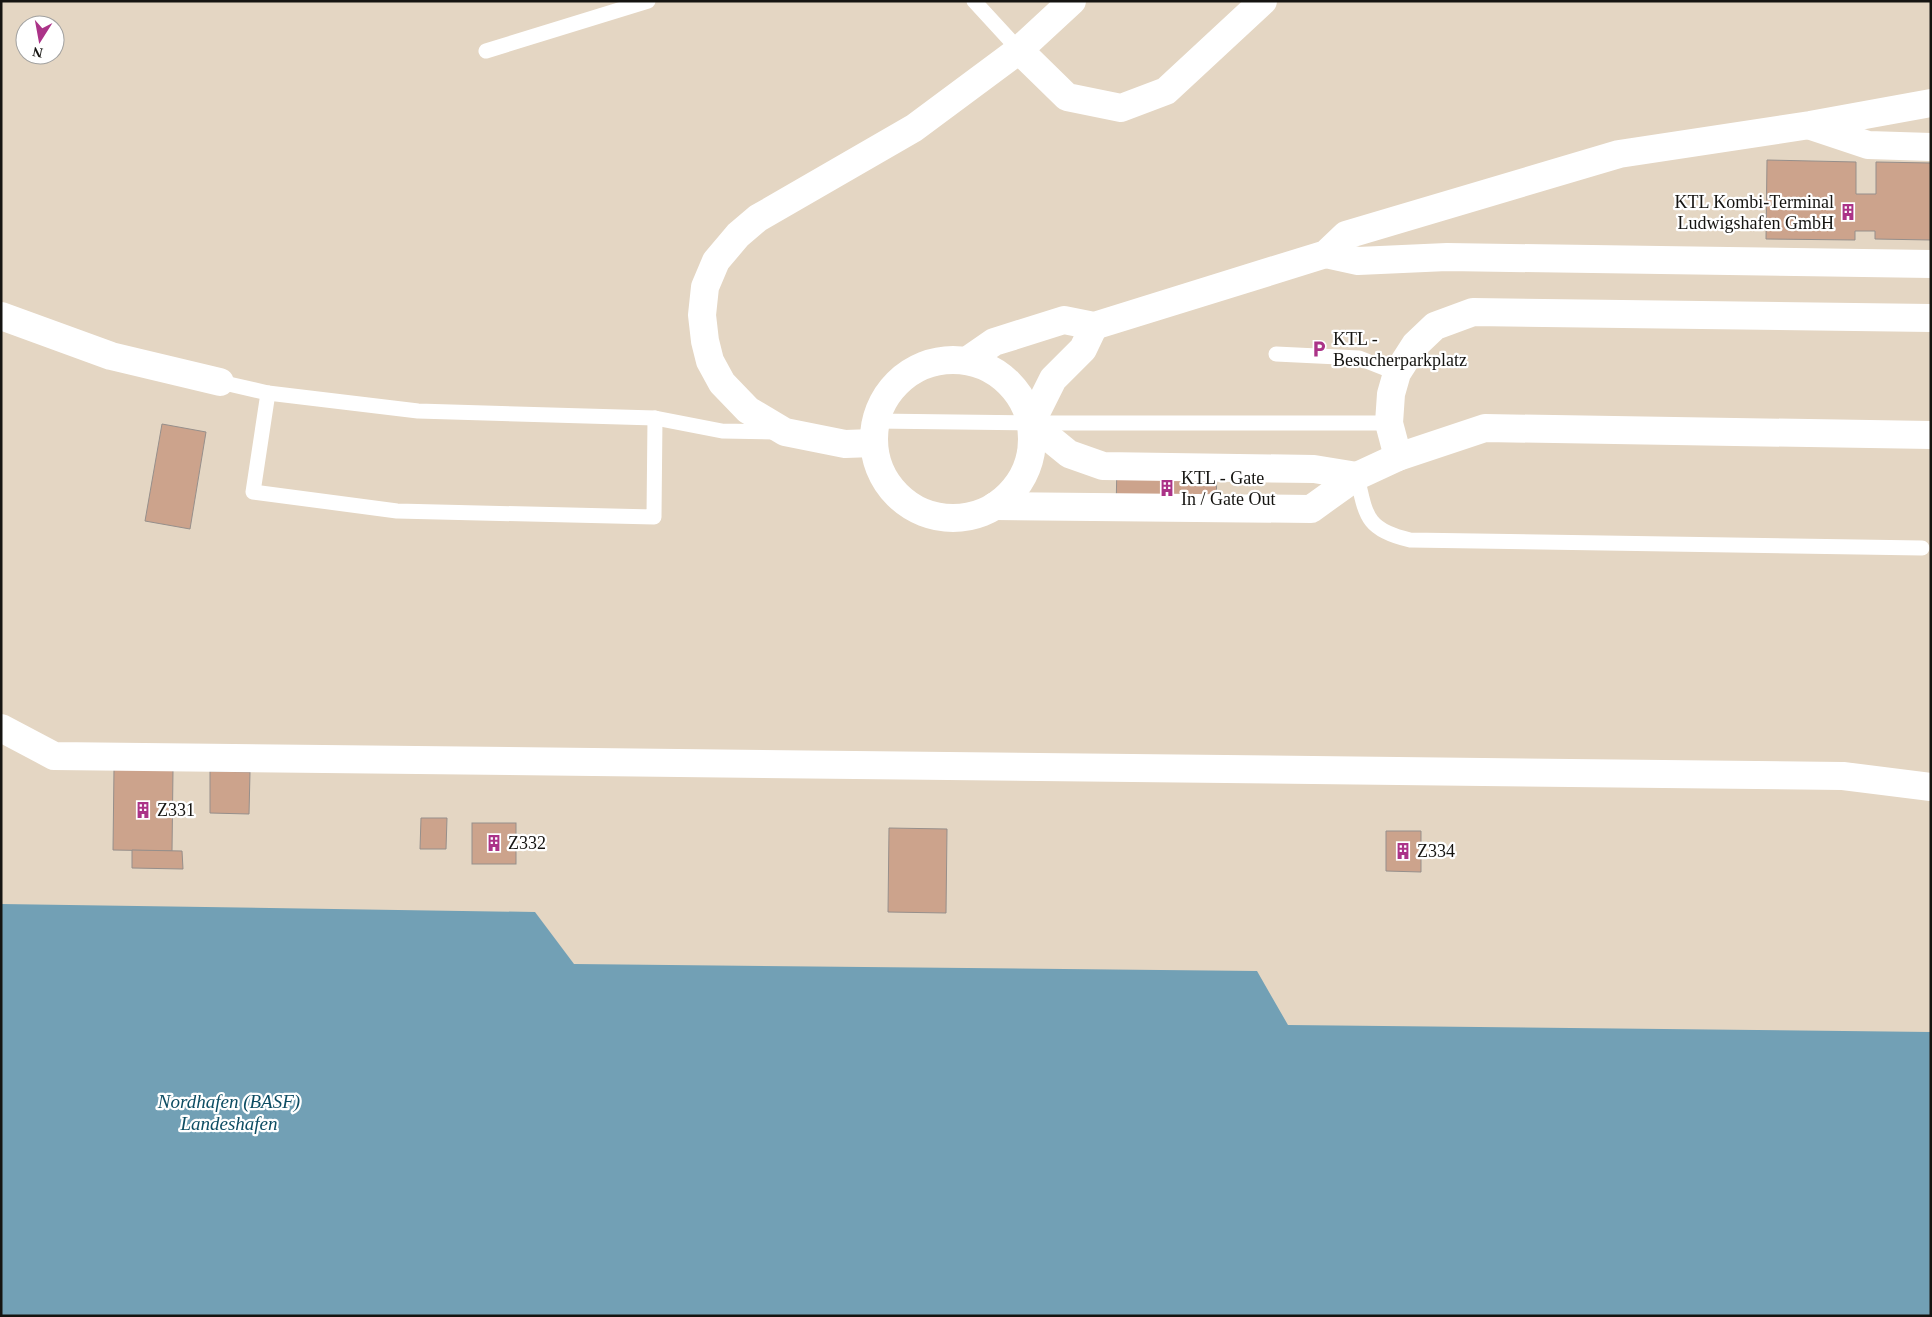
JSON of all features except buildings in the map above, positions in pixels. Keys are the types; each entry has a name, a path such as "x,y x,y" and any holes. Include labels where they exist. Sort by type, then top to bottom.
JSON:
{"street":[{"path":"874,432 846,444 785,432 748,410 722,383 710,361 705,342 702,315 705,287 716,261 738,235 758,218 914,128 1019,50 1072,1"},
{"path":"1019,50 1067,97 1121,108 1166,91 1263,1"},
{"path":"968,360 994,342 1064,320 1094,326 1326,254 1346,235 1619,154 1810,126 1931,102"},
{"path":"1810,126 1868,146 1931,146"},
{"path":"1326,254 1358,261 1447,258 1931,264"},
{"path":"1398,458 1389,423 1391,394 1397,372 1415,345 1435,326 1473,312 1929,319"},
{"path":"1,316 111,356 220,382"},
{"path":"1031,423 1053,379 1083,349 1094,326"},
{"path":"948,359 968,360 990,368 1009,382 1023,401 1031,423 1033,439 1031,455 1019,484 995,506 976,515 956,518 935,516 916,509 898,497 885,481 876,462 874,432 882,402 893,385 909,372 927,363 948,359"},
{"path":"1031,423 1070,454 1103,466 1314,469 1357,476"},
{"path":"995,506 1311,509 1357,476 1398,458 1485,428 1931,435"},
{"path":"1,728 54,756 1843,776 1931,787"}],"lane":[{"path":"486,52 648,1"},
{"path":"974,1 1019,50"},
{"path":"1276,354 1359,358 1397,372"},
{"path":"220,382 268,393 418,411 655,418 722,431 785,432"},
{"path":"268,393 252,492 397,511 654,517 655,418"},
{"path":"874,432 1031,423 1389,423"},
{"path":"1357,476 1365,510 1375,526 1389,535 1410,540 1922,548"}],"shaded area":[{"path":"1,1 1931,1 1931,1316 1,1316"}],"water":[{"name":"Nordhafen (BASF) Landeshafen","path":"1,904 535,912 574,964 1257,971 1288,1025 1931,1032 1931,1316 1,1316"}],"place":[{"name":"KTL Kombi-Terminal Ludwigshafen GmbH","path":"1848,212"},
{"name":"KTL - Besucherparkplatz","path":"1319,349"},
{"name":"KTL - Gate In / Gate Out","path":"1167,488"},
{"name":"Z331","path":"143,810"},
{"name":"Z332","path":"494,843"},
{"name":"Z334","path":"1403,851"}]}
